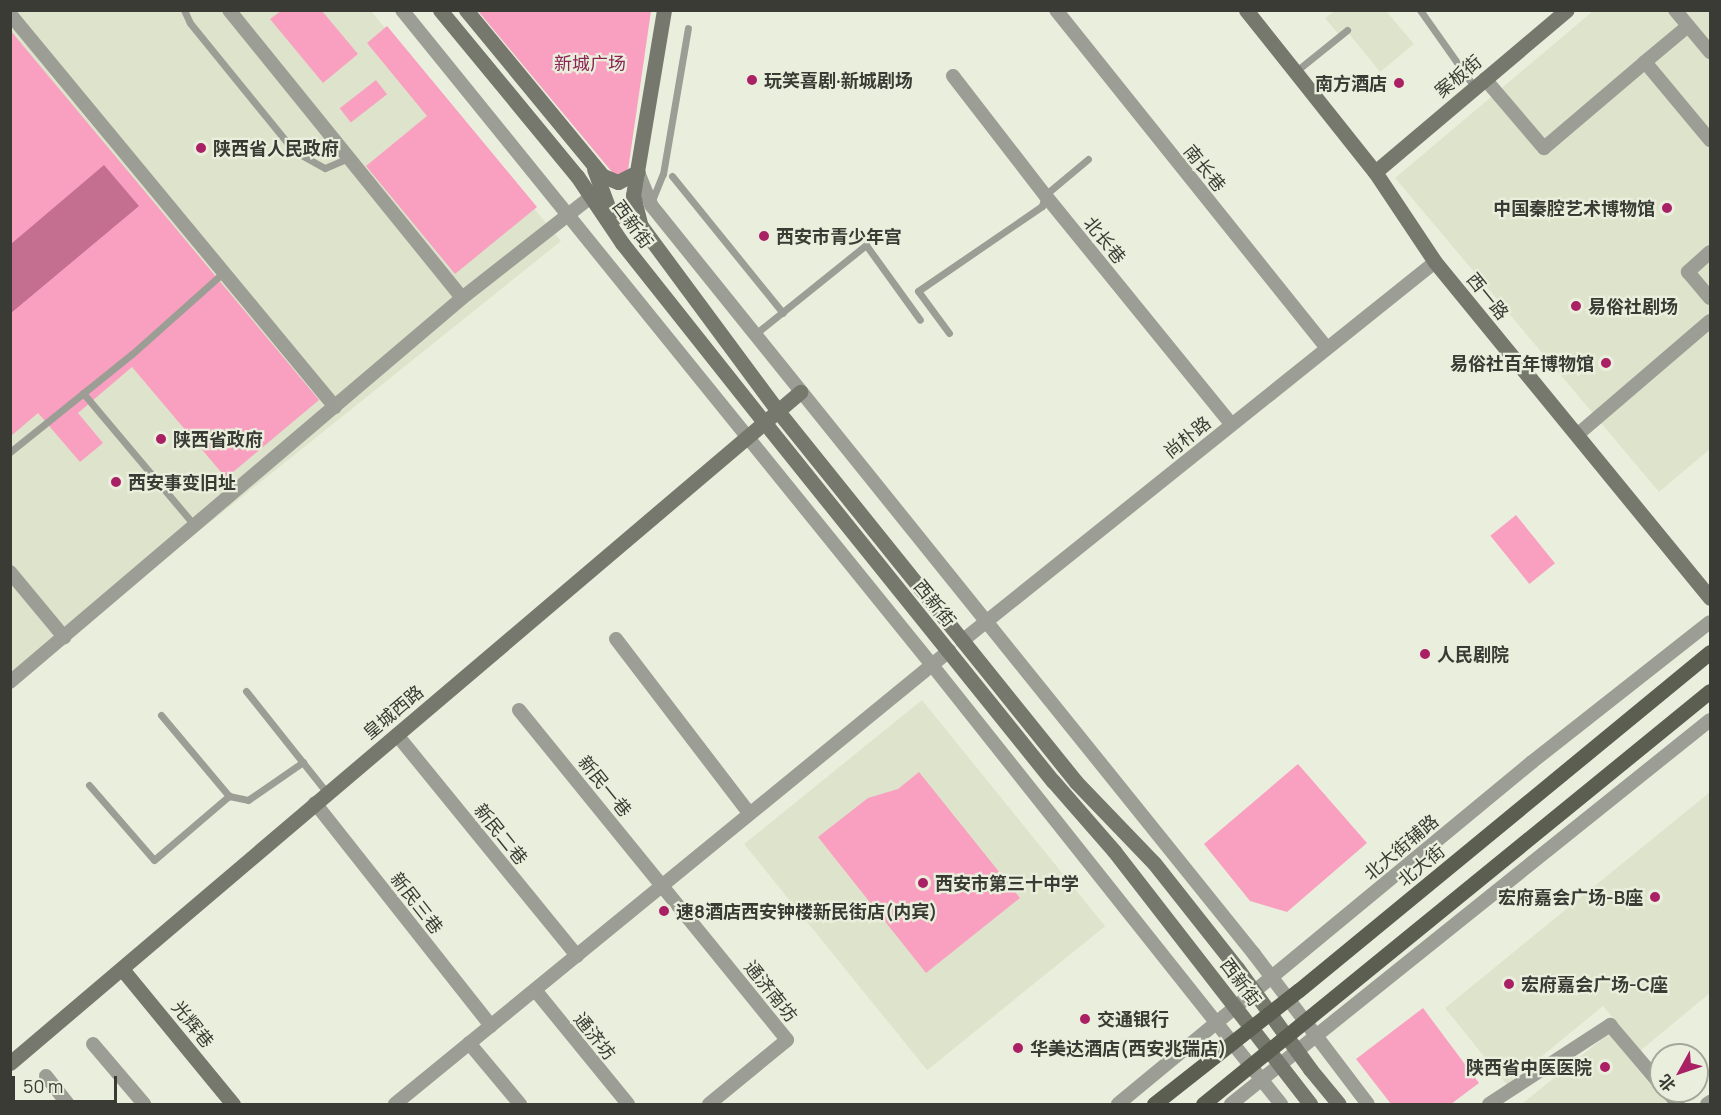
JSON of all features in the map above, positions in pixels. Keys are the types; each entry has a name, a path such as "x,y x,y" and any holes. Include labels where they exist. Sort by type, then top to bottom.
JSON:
{"main road":[{"name":"西新街","path":"440,10 577,176 622,243 764,422 1053,781 1114,851 1310,1104"},
{"path":"466,10 603,176 614,182 627,179 638,172"},
{"name":"西新街","path":"664,10 633,195 642,226 777,410 1076,782 1154,863 1339,1104"},
{"name":"西一路","path":"1245,10 1375,172 1435,262 1710,598"},
{"name":"案板街","path":"1375,172 1567,10"},
{"path":"593,166 622,243"},
{"name":"皇城西路","path":"10,1063 800,392"},
{"name":"北大街","path":"1154,1104 1288,999 1710,652"},
{"path":"1203,1104 1710,691"},
{"name":"光辉巷","path":"122,969 233,1104"}],"street":[{"path":"229,10 462,298"},
{"path":"402,10 932,665 1281,1104"},
{"name":"南长巷","path":"1056,10 1326,348"},
{"path":"1675,10 1710,52"},
{"path":"10,14 335,407"},
{"path":"1480,83 1544,148 1688,26"},
{"path":"1645,62 1710,140"},
{"name":"北长巷","path":"953,76 1045,195 1231,424"},
{"path":"638,172 651,205 1271,977 1368,1104"},
{"path":"10,682 462,298 591,197"},
{"path":"1710,252 1688,272 1710,298"},
{"name":"尚朴路","path":"962,641 1435,262"},
{"path":"1576,435 1710,321"},
{"path":"10,572 64,638"},
{"name":"北大街辅路","path":"1118,1104 1532,762 1710,622"},
{"path":"616,639 750,814"},
{"path":"394,1104 949,651"},
{"name":"新民一巷","path":"519,710 662,886"},
{"path":"1232,1104 1710,720"},
{"name":"新民二巷","path":"397,735 577,956"},
{"name":"新民三巷","path":"321,798 491,1026"},
{"name":"通济南坊","path":"662,886 787,1040 709,1104"},
{"name":"通济坊","path":"535,990 628,1104"},
{"path":"1489,1104 1610,1025 1649,1070"},
{"path":"470,1043 520,1104"},
{"path":"93,1044 144,1104"},
{"path":"46,1076 68,1104"}],"lane":[{"path":"184,10 190,23 294,151 325,168 349,158"},
{"path":"1420,10 1480,83"},
{"path":"651,205 663,174 688,28"},
{"path":"1295,72 1347,30"},
{"path":"949,333 918,291 1042,206 1045,195 1088,159"},
{"path":"672,176 783,313"},
{"path":"754,335 866,245 920,321"},
{"path":"10,452 225,272"},
{"path":"83,393 195,526"},
{"path":"246,691 303,762 321,798"},
{"path":"161,715 230,796 248,800 303,762"},
{"path":"89,785 154,860 230,796"}],"shaded area":[{"name":"陕西省政府","path":"11,11 371,11 561,241 11,682"},
{"path":"1335,11 1386,11 1414,44 1380,72 1346,30 1339,35 1325,18"},
{"path":"1593,11 1710,11 1710,449 1659,492 1395,178"},
{"path":"104,165 139,206 11,313 11,244"},
{"name":"西安市第三十中学","path":"922,700 1105,926 927,1070 744,844"},
{"path":"1710,792 1710,993 1640,1051 1603,1006 1507,1085 1445,1008"},
{"name":"陕西省中医医院","path":"1613,1030 1649,1075 1649,1103 1672,1104 1522,1104"}],"green space":[{"path":"281,11 322,11 358,54 323,83 270,19"},
{"name":"新城广场","path":"478,11 651,11 628,170 617,178"},
{"path":"387,26 537,207 455,274 366,166 427,116 367,43"},
{"path":"10,30 319,400 226,478 132,367 78,413 103,443 80,462 38,413 11,436"},
{"path":"376,80 387,94 351,123 340,108"},
{"path":"1516,515 1555,563 1529,584 1490,536"},
{"path":"1298,764 1367,843 1287,912 1250,901 1204,844"},
{"path":"919,772 1020,898 926,973 818,837 868,798 898,789"},
{"path":"1423,1008 1479,1083 1451,1104 1391,1104 1356,1059"}],"place":[{"name":"玩笑喜剧·新城剧场","path":"752,80"},
{"name":"南方酒店","path":"1399,83"},
{"name":"陕西省人民政府","path":"201,148"},
{"name":"中国秦腔艺术博物馆","path":"1667,208"},
{"name":"西安市青少年宫","path":"764,236"},
{"name":"易俗社剧场","path":"1576,306"},
{"name":"易俗社百年博物馆","path":"1606,363"},
{"name":"陕西省政府","path":"161,439"},
{"name":"西安事变旧址","path":"116,482"},
{"name":"人民剧院","path":"1425,654"},
{"name":"西安市第三十中学","path":"923,883"},
{"name":"宏府嘉会广场-B座","path":"1655,897"},
{"name":"速8酒店西安钟楼新民街店(内宾)","path":"664,911"},
{"name":"宏府嘉会广场-C座","path":"1509,984"},
{"name":"交通银行","path":"1085,1019"},
{"name":"华美达酒店(西安兆瑞店)","path":"1018,1048"},
{"name":"陕西省中医医院","path":"1605,1067"}]}
